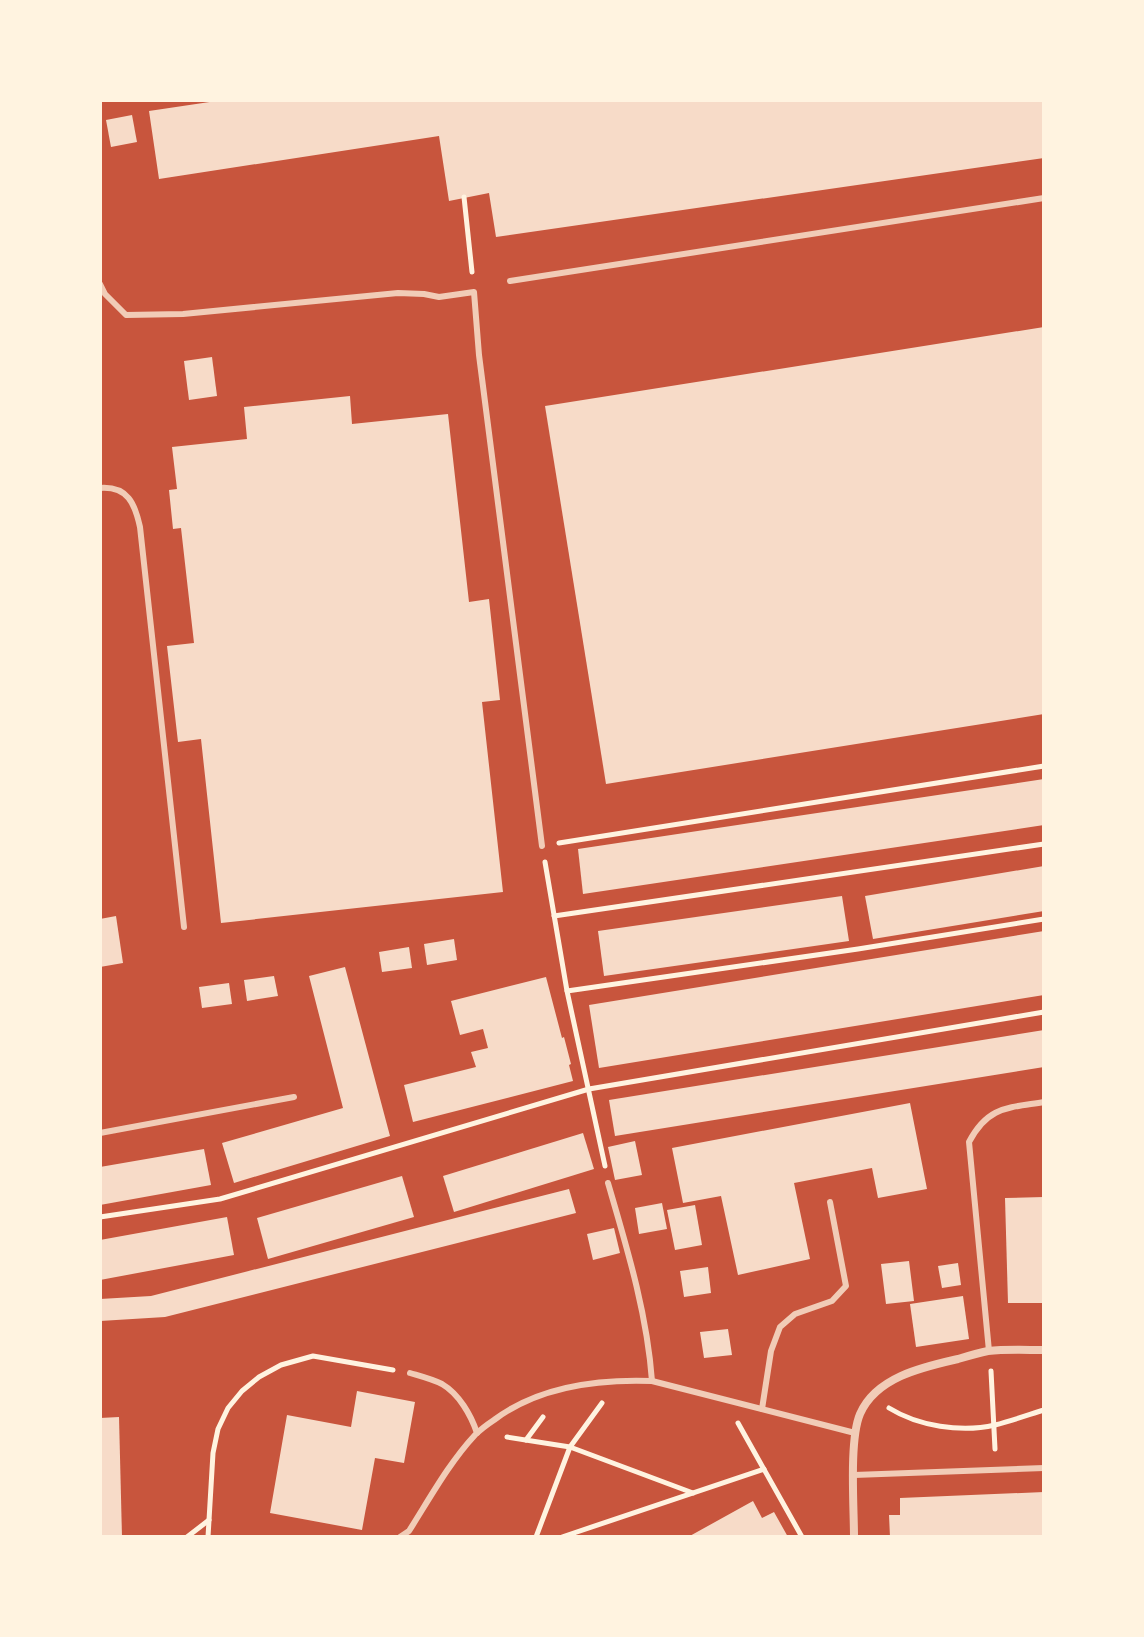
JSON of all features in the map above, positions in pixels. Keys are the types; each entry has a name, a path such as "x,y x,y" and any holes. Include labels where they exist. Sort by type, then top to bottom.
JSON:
{"street":[{"path":"854,1537 855,1433 860,1414 871,1397 889,1382 935,1364 989,1351 1044,1350"}],"lane":[{"path":"510,281 1044,198"},
{"path":"100,284 105,294 126,315 183,314 398,293 439,297 474,292 479,355 542,846"},
{"path":"100,488 111,487 123,492 136,510 140,527 184,927"},
{"path":"100,1133 294,1097"},
{"path":"989,1351 969,1142 977,1127 990,1114 1044,1102"},
{"path":"608,1183 643,1315 652,1381"},
{"path":"762,1409 771,1351 780,1327 795,1314 832,1301 846,1286 830,1202"},
{"path":"410,1373 443,1384 462,1403 477,1433"},
{"path":"400,1537 409,1531 448,1469 477,1433 511,1407 564,1387 619,1380 652,1381 855,1433"},
{"path":"854,1475 1044,1468"}],"path":[{"path":"464,197 474,292"},
{"path":"608,1183 567,991 542,846 1044,766"},
{"path":"554,916 1044,844"},
{"path":"567,991 1044,919"},
{"path":"100,1217 220,1199 589,1089 1044,1012"},
{"path":"989,1351 996,1470"},
{"path":"208,1537 213,1453 218,1429 228,1408 259,1377 281,1365 313,1356 410,1373"},
{"path":"536,1537 570,1447 619,1380"},
{"path":"871,1397 903,1416 931,1424 963,1427 994,1425 1044,1410"},
{"path":"725,1400 802,1537"},
{"path":"477,1433 570,1447 693,1493"},
{"path":"562,1537 764,1469"},
{"path":"187,1537 209,1519"}],"building":[{"path":"223,100 1044,100 1044,158 496,237 489,193 449,201 439,136 159,179 149,111"},
{"path":"132,115 137,142 111,147 106,120"},
{"path":"1044,327 1044,714 606,784 545,406"},
{"path":"212,357 217,396 189,400 184,361"},
{"path":"350,396 352,424 448,414 469,602 489,599 500,700 482,702 503,892 221,923 201,739 178,742 167,646 194,643 181,528 173,529 169,490 177,489 172,447 247,439 244,407"},
{"path":"1044,779 1044,825 583,894 578,849"},
{"path":"1044,866 1044,911 873,939 865,896"},
{"path":"842,896 849,941 604,976 598,931"},
{"path":"116,916 123,963 100,967 100,919"},
{"path":"1044,931 1044,995 599,1068 589,1005"},
{"path":"454,939 457,960 427,965 424,944"},
{"path":"409,947 412,968 382,972 379,952"},
{"path":"345,967 390,1136 234,1183 222,1143 343,1108 309,976"},
{"path":"274,976 278,996 247,1001 244,980"},
{"path":"546,977 573,1081 413,1122 404,1085 476,1067 471,1052 488,1048 483,1029 460,1035 451,1001"},
{"path":"229,983 232,1004 202,1008 199,987"},
{"path":"1044,1030 1044,1067 615,1136 609,1100"},
{"path":"910,1103 927,1189 878,1198 872,1168 794,1183 810,1259 738,1275 721,1196 683,1203 672,1148"},
{"path":"583,1133 594,1169 454,1212 443,1176"},
{"path":"635,1141 642,1175 615,1180 608,1147"},
{"path":"204,1149 211,1185 100,1205 100,1167"},
{"path":"402,1176 414,1217 268,1259 257,1218"},
{"path":"569,1189 576,1213 165,1317 100,1321 100,1299 151,1296"},
{"path":"1044,1197 1044,1303 1008,1303 1005,1198"},
{"path":"662,1203 667,1229 639,1234 635,1208"},
{"path":"695,1205 702,1245 675,1250 667,1210"},
{"path":"227,1217 234,1255 100,1280 100,1240"},
{"path":"614,1228 620,1253 593,1260 587,1234"},
{"path":"909,1261 914,1301 886,1304 881,1264"},
{"path":"958,1263 961,1285 942,1288 938,1266"},
{"path":"708,1267 711,1293 684,1297 680,1271"},
{"path":"963,1296 969,1339 916,1347 910,1304"},
{"path":"728,1329 732,1355 704,1358 700,1332"},
{"path":"357,1391 415,1402 404,1463 375,1458 362,1530 270,1513 287,1415 351,1427"},
{"path":"119,1417 122,1537 100,1537 100,1418"},
{"path":"1044,1492 1044,1537 890,1537 889,1515 900,1515 900,1498"},
{"path":"753,1501 762,1518 774,1512 788,1537 688,1537"}]}
